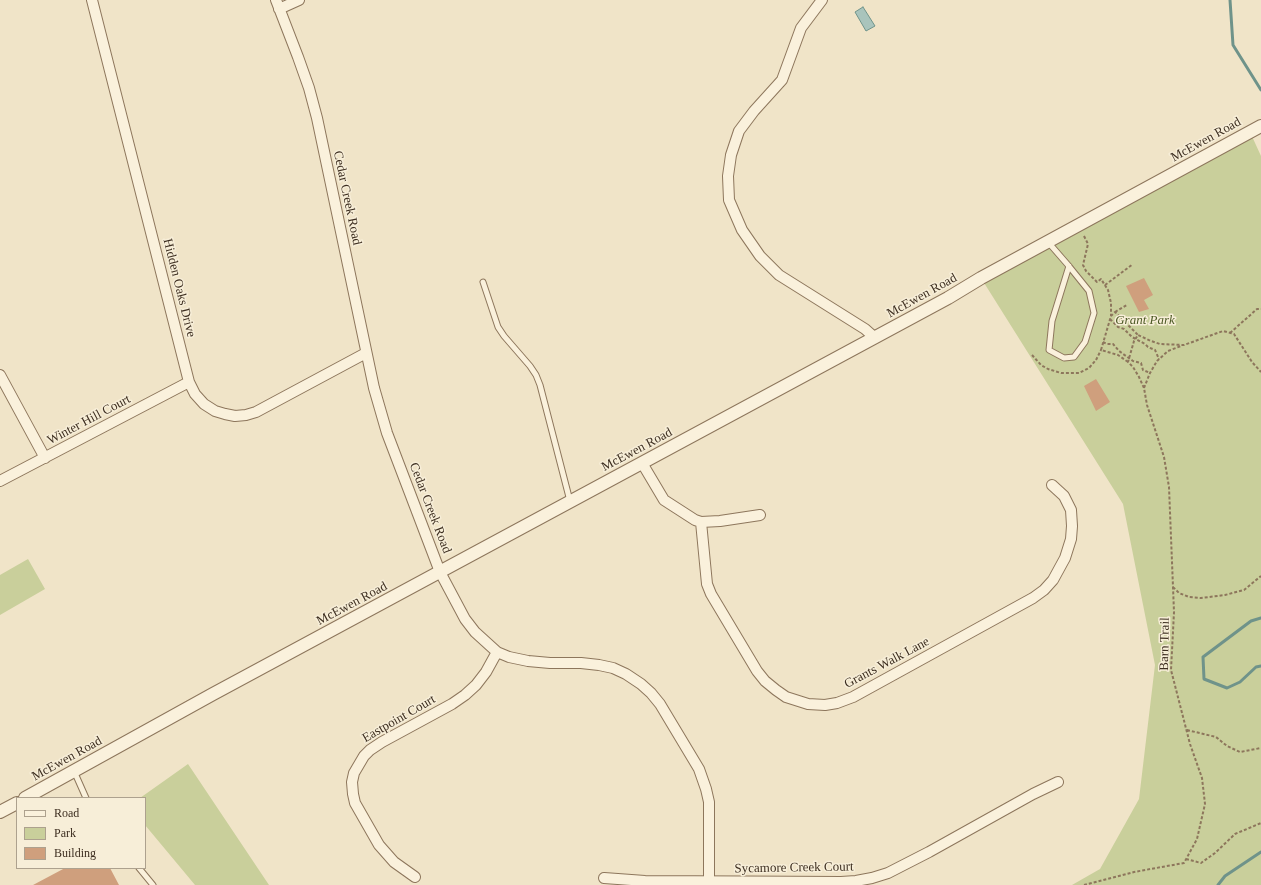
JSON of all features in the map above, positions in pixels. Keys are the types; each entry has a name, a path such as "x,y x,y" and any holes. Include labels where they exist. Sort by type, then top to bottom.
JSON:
{"street":[{"name":"Hidden Oaks Drive","path":"92,0 189,382 195,394 204,404 215,411 230,415 256,412 366,353"},
{"path":"277,4 300,0"},
{"path":"822,0 801,28 782,80 754,111 739,131 731,155 728,176 729,200 742,230 760,256 779,275 859,325 874,337"},
{"name":"Cedar Creek Road","path":"277,4 307,82 317,118 374,388 387,432 440,572 465,619 475,632 497,652 509,657 528,661 599,664 626,674 651,693 660,704 699,769 706,789 709,802 709,884"},
{"name":"McEwen Road","path":"28,797 213,694 948,298 981,278 1261,126"},
{"path":"0,375 45,458"},
{"name":"Winter Hill Court","path":"0,482 189,382"},
{"path":"642,463 664,500 695,520 701,522 720,521 760,515"},
{"name":"Grants Walk Lane","path":"701,522 707,584 711,594 757,671 776,690 786,697 808,704 825,705 837,703 854,697 1027,602 1044,590 1053,580 1061,567 1071,539 1072,526 1072,510 1064,496 1052,485"},
{"name":"Eastpoint Court","path":"415,877 394,862 375,838 355,803 353,788 354,773 364,756 370,750 452,704 465,695 476,685 486,672 497,652"},
{"name":"Sycamore Creek Court","path":"604,878 709,884 842,882 872,878 888,873 1033,794 1058,782"},
{"path":"0,812 16,804"}],"lane":[{"path":"1048,242 1069,266 1089,291 1094,313 1085,342 1074,357 1064,358 1049,350 1052,321 1069,266"},
{"path":"483,282 493,317 498,327 530,366 540,385 570,502"},
{"path":"74,771 86,797"},
{"path":"140,869 153,885"}],"path":[{"path":"1084,236 1088,244 1083,265 1086,271 1097,282 1101,279 1108,290 1111,303 1111,317 1101,350 1118,355 1128,362 1138,335"},
{"path":"1105,285 1133,264"},
{"path":"1111,317 1115,312 1127,305"},
{"path":"1230,333 1257,310 1261,309"},
{"path":"1115,312 1138,335 1160,344 1182,345"},
{"path":"1111,317 1118,327 1124,329 1132,337 1155,350 1159,359"},
{"path":"1144,388 1150,373 1159,359 1168,351 1223,331 1234,334 1252,362 1261,372"},
{"path":"1103,342 1113,344 1119,351 1134,361 1141,363 1143,370 1150,373"},
{"name":"Barn Trail","path":"1128,362 1139,376 1144,388 1147,405 1164,457 1169,487 1174,612 1171,670 1202,778 1205,804 1197,839 1186,859"},
{"path":"1173,587 1179,593 1190,597 1201,598 1225,596 1244,590 1261,576"},
{"path":"1187,730 1216,737 1227,746 1240,752 1261,748"},
{"path":"1084,885 1134,872 1184,863 1186,859 1201,863 1215,853 1234,834 1261,823"}],"green space":[{"name":"Grant Park","path":"1250,132 1261,156 1261,885 1072,885 1100,869 1139,799 1155,665 1123,504 981,278"},
{"path":"28,559 45,589 0,615 0,575"},
{"path":"188,764 269,885 195,885 146,826 146,797 141,797"}],"water":[{"path":"863,7 875,26 866,31 855,12"}],"building":[{"path":"1144,278 1153,295 1144,300 1149,309 1139,312 1126,286"},
{"path":"1096,379 1110,402 1096,411 1084,386"},
{"path":"63,869 111,869 119,885 33,885"}],"waterway":[{"path":"1230,0 1233,45 1261,90"},
{"path":"1261,618 1251,621 1203,657 1204,679 1227,688 1240,682 1256,667 1261,666"},
{"path":"1218,885 1225,876 1261,852"}]}
